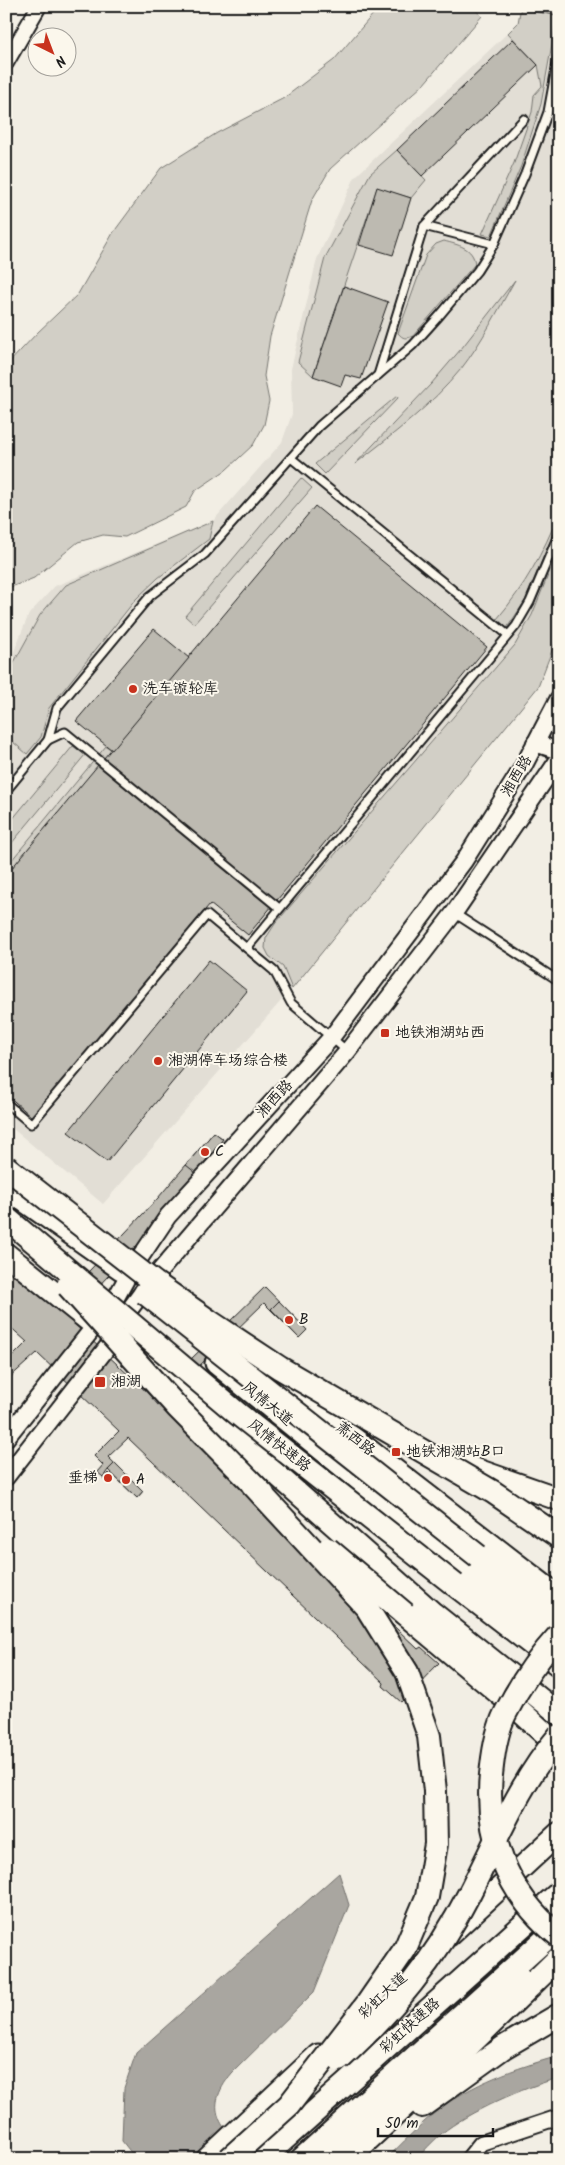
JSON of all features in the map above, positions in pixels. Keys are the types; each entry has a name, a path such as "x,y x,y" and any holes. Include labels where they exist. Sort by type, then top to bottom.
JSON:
{"highway":[{"path":"6,1167 155,1283 209,1321 280,1368 493,1492 559,1537"},
{"path":"6,1178 117,1271 559,1618"},
{"path":"9,1219 125,1349 367,1608 407,1672 429,1736 435,1782 436,1844 427,1897 405,1949 367,2004 229,2159"},
{"name":"风情快速路","path":"9,1219 238,1414 559,1665"},
{"path":"416,1448 559,1499"},
{"path":"252,1484 517,1708 559,1747"},
{"path":"559,1635 546,1649 523,1682 504,1716 494,1750 489,1785 490,1818 500,1856 516,1888 529,1906 544,1924 559,1936"},
{"path":"281,2102 353,2047 404,1994 440,1946 469,1894 519,1793 544,1754 559,1736"},
{"name":"彩虹快速路","path":"262,2159 559,1893"},
{"name":"彩虹快速路","path":"302,2159 559,1927"},
{"path":"347,2159 460,2054 559,1958"},
{"path":"347,2159 504,2047 559,2015"}],"main road":[{"name":"风情大道","path":"6,1188 147,1286 206,1354 559,1643"},
{"path":"9,1219 120,1308"},
{"path":"6,1254 113,1340 178,1387 432,1613 559,1714"},
{"name":"萧西路","path":"147,1286 239,1350 559,1597"},
{"path":"427,1495 477,1576"},
{"name":"彩虹大道","path":"206,2159 281,2102 559,1833"},
{"path":"321,2158 559,1946"}],"street":[{"path":"6,63 39,6"},
{"name":"湘西路","path":"6,1477 113,1340 129,1274 168,1216 331,1038 464,861 523,767 535,743 554,718 559,698"},
{"path":"535,743 559,751"},
{"name":"湘西路","path":"6,1438 95,1325 147,1286 347,1052 454,913 559,759"},
{"path":"468,2159 480,2142 559,2117"}],"lane":[{"path":"6,791 48,740 57,708 150,596 205,554 319,426 413,344 477,271 494,244 525,174 548,112 559,52"},
{"path":"378,375 424,226 524,119"},
{"path":"424,226 494,244"},
{"path":"291,458 508,635"},
{"path":"247,948 524,614 559,533"},
{"path":"48,740 65,732 279,908"},
{"path":"454,913 559,981"},
{"path":"6,1103 31,1124 208,914 274,971 292,1003 347,1052"}],"shaded area":[{"path":"380,6 471,6 482,16 423,85 330,169 312,200 270,336 264,376 269,401 264,425 253,445 226,470 195,491 186,507 125,537 103,535 78,542 34,578 6,589 6,366 78,294 113,233 161,168 217,133 284,98 334,60"},
{"path":"521,6 559,6 559,632 538,687 302,977 103,1204 6,1123 6,671 29,614 55,586 213,521 282,442 292,414 291,369 317,259 355,177 518,23"},
{"path":"521,6 559,6 541,104 521,166 491,236 482,234 514,163 532,112 534,95 542,86 538,65 508,33 518,23"},
{"path":"397,150 426,180 411,198 377,188 313,376 298,362 325,258 370,174"},
{"path":"444,241 468,250 474,258 475,264 413,336 403,337 398,333 426,255 436,244"},
{"path":"515,280 476,348 449,383 411,420 355,464 431,384"},
{"path":"397,396 398,398 325,474 315,464"},
{"path":"301,478 312,488 194,624 185,616"},
{"path":"559,513 559,520 525,601 507,628 497,619 532,569"},
{"path":"213,521 209,539 158,578 136,599 49,708 41,737 27,754 6,736 6,677 40,615 66,585"},
{"path":"559,548 559,632 538,687 292,989 283,967 269,956 265,948 266,938 275,924 515,645 532,615"},
{"path":"73,746 85,755 6,850 6,827"},
{"path":"106,746 112,750 6,875 6,867"},
{"path":"339,1873 349,1905 314,1992 232,2073 218,2099 219,2119 232,2138 251,2159 136,2159 122,2141 124,2088 136,2053"},
{"path":"559,2056 559,2078 513,2094 466,2117 441,2134 416,2159 386,2159 430,2116 465,2092 511,2071"}],"building":[{"path":"533,6 559,6 557,15 532,11"},
{"path":"513,39 538,65 422,176 397,150"},
{"path":"377,187 411,198 393,255 359,245"},
{"path":"344,286 388,302 361,379 345,375 341,386 313,376"},
{"path":"315,506 487,647 248,935 210,904 32,1117 6,1094 6,875"},
{"name":"洗车镟轮库","path":"154,629 189,658 112,750 76,721"},
{"name":"湘湖停车场综合楼","path":"209,960 247,991 107,1162 68,1132"},
{"name":"湘湖","path":"214,1132 223,1139 166,1207 171,1210 68,1318 152,1397 265,1287 307,1330 299,1338 264,1303 160,1404 418,1649 421,1647 439,1663 401,1702 383,1686 384,1683 128,1438 108,1457 143,1491 137,1498 108,1470 103,1477 97,1472 103,1465 94,1456 119,1431 37,1353 8,1379 6,1377 6,1359 8,1361 27,1342 6,1323 6,1260 56,1306 158,1198"},
{"name":"C","path":"214,1132 223,1139 196,1173 186,1165"},
{"name":"B","path":"279,1301 307,1330 299,1338 271,1309"},
{"name":"A","path":"115,1463 143,1491 137,1498 108,1470"},
{"name":"垂梯","path":"108,1473 113,1478 108,1483 103,1478"}],"place":[{"name":"洗车镟轮库","path":"133,689"},
{"name":"地铁湘湖站西","path":"385,1033"},
{"name":"湘湖停车场综合楼","path":"158,1061"},
{"name":"C","path":"205,1152"},
{"name":"B","path":"289,1320"},
{"name":"湘湖","path":"100,1382"},
{"name":"地铁湘湖站B口","path":"396,1452"},
{"name":"垂梯","path":"108,1478"},
{"name":"A","path":"126,1480"}]}
